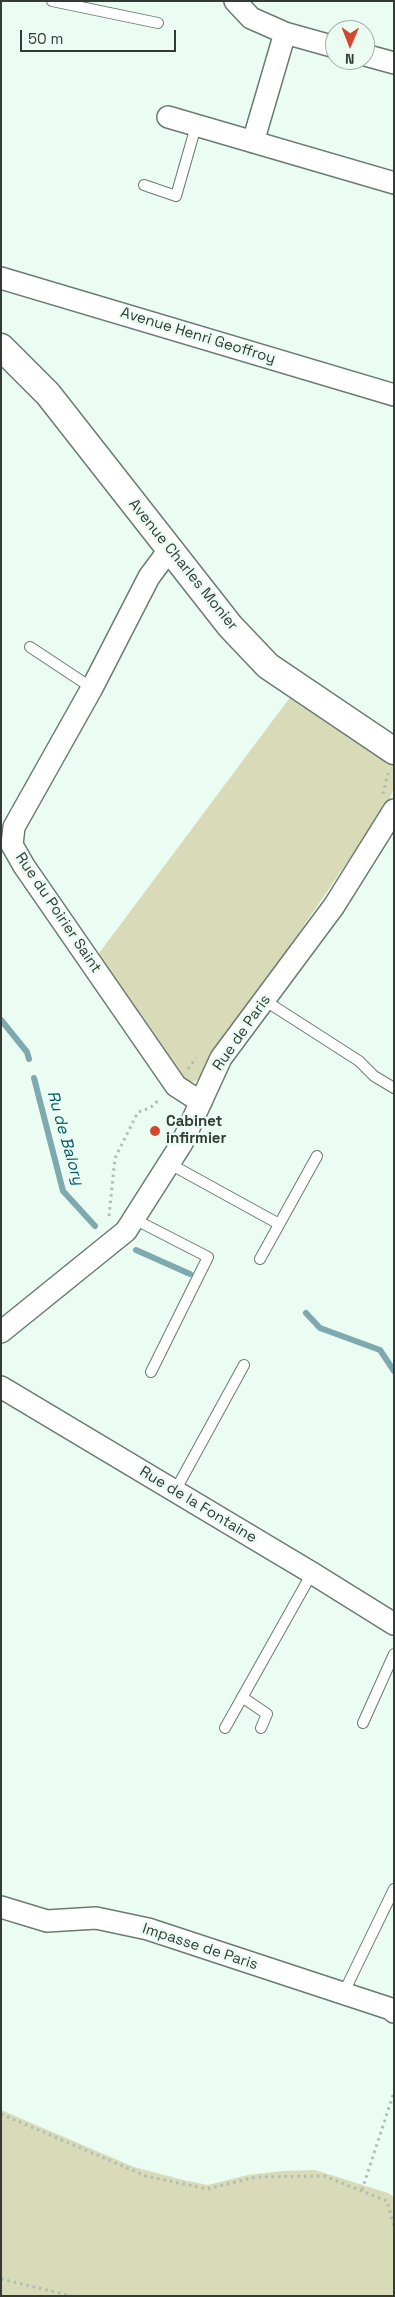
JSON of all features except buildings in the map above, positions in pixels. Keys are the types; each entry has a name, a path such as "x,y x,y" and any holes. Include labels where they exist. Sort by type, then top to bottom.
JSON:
{"street":[{"path":"235,1 252,18 285,33 325,44"},
{"path":"253,142 285,33"},
{"path":"375,58 394,63"},
{"path":"168,117 394,183"},
{"name":"Avenue Henri Geoffroy","path":"1,278 394,395"},
{"name":"Avenue Charles Monier","path":"1,347 48,394 230,626 268,666 394,752"},
{"name":"Rue du Poirier Saint","path":"169,550 149,577 92,688 14,827 12,845 24,866 176,1086 201,1102"},
{"name":"Rue de Paris","path":"1,1332 126,1231 170,1164 222,1058 334,906 394,810"},
{"name":"Rue de la Fontaine","path":"1,1387 394,1624"},
{"name":"Impasse de Paris","path":"1,1907 47,1920 96,1918 148,1929 391,2009 394,2012"}],"lane":[{"path":"52,1 158,23"},
{"path":"144,185 176,196 196,126"},
{"path":"30,647 92,688"},
{"path":"264,1000 359,1061 374,1076 394,1088"},
{"path":"260,1259 317,1156"},
{"path":"170,1164 280,1224"},
{"path":"134,1219 208,1257 151,1372"},
{"path":"175,1491 244,1365"},
{"path":"225,1728 312,1573"},
{"path":"363,1724 394,1654"},
{"path":"242,1697 267,1714 261,1728"},
{"path":"343,1994 394,1889"}],"path":[{"path":"362,2190 394,2092"},
{"path":"1,2114 146,2176 207,2189 256,2177 324,2176 387,2201 394,2226"},
{"path":"1,2279 72,2296"}],"green space":[{"path":"294,692 394,763 394,788 388,802 200,1078 194,1082 188,1081 184,1079 97,956"},
{"path":"1,2110 134,2167 183,2180 208,2185 248,2175 315,2170 388,2193 394,2197 394,2296 1,2296"}],"waterway":[{"name":"Ru de Balory","path":"1,1020 27,1052 29,1059"},
{"name":"Ru de Balory","path":"34,1078 63,1191 95,1226"},
{"name":"Ru de Balory","path":"136,1250 190,1274"},
{"name":"Ru de Balory","path":"306,1313 320,1328 380,1350 394,1371"}],"place":[{"name":"Cabinet infirmier","path":"155,1131"}]}
